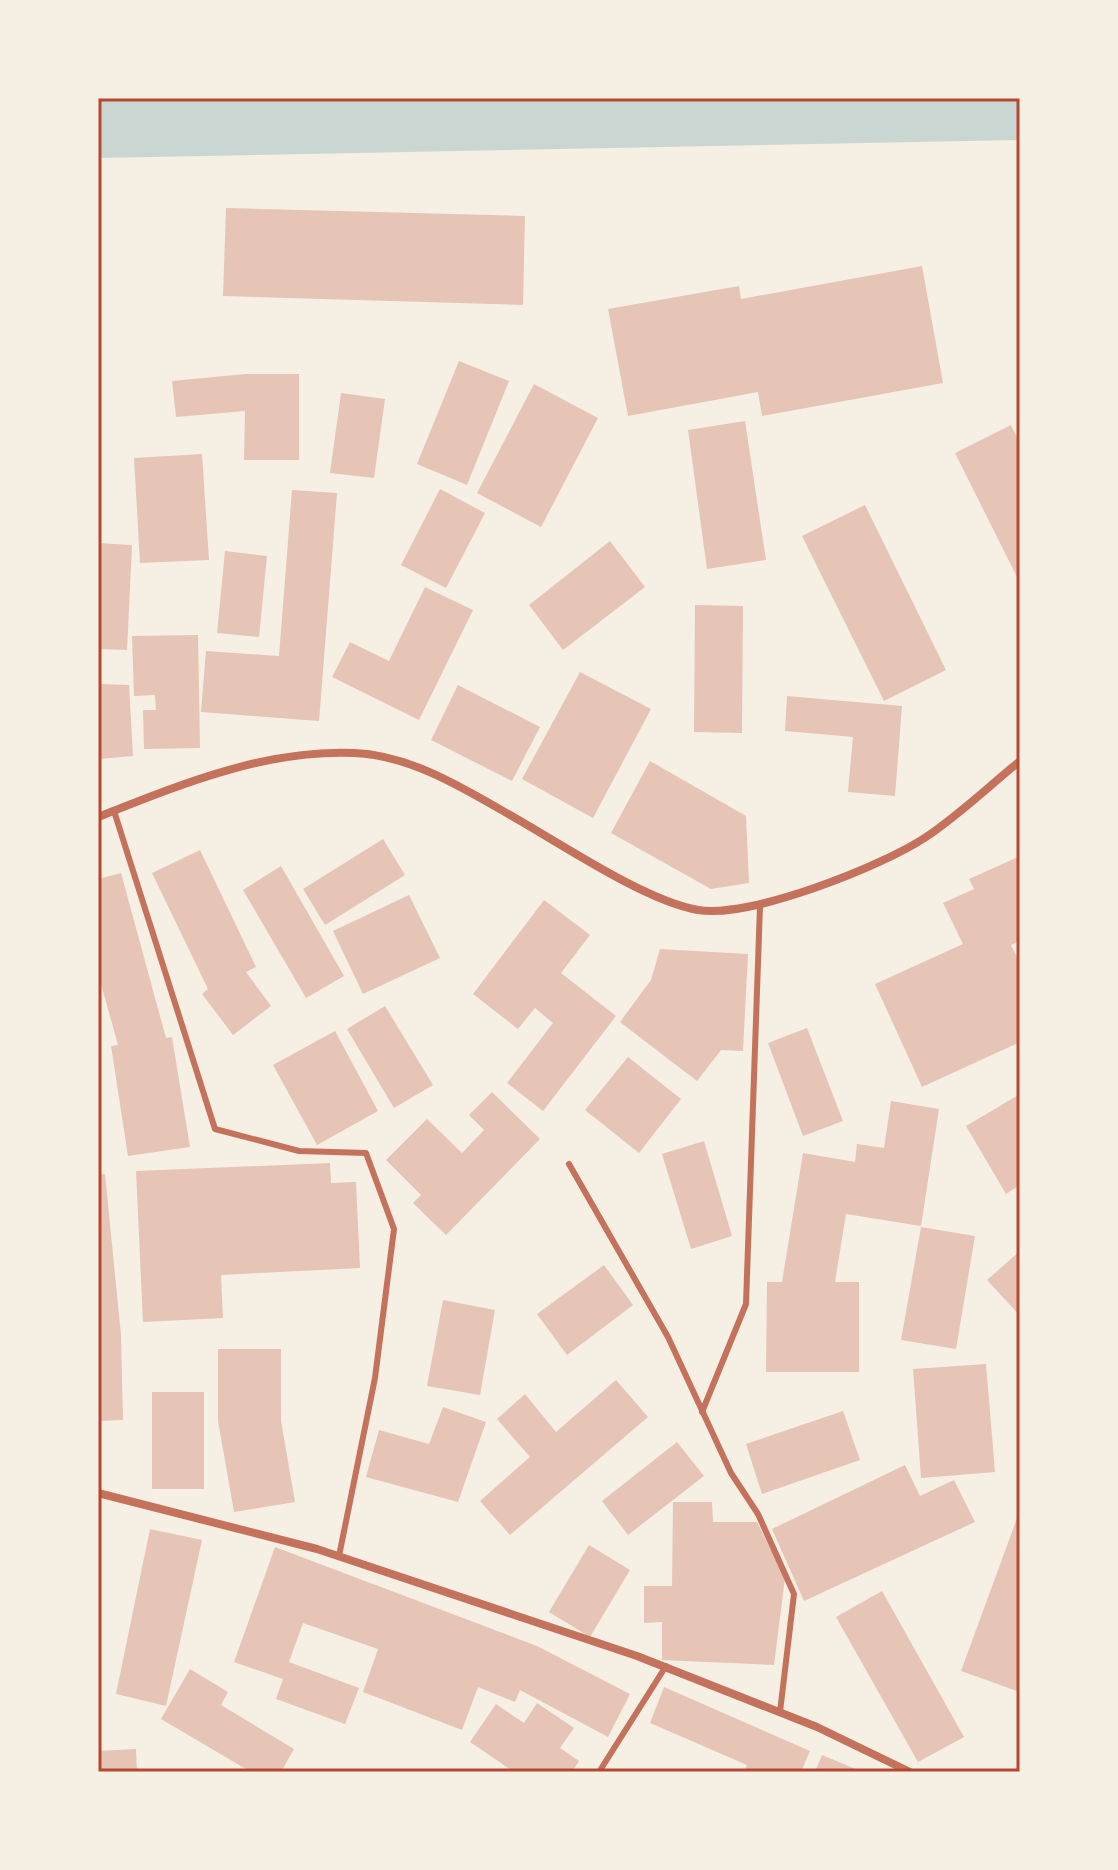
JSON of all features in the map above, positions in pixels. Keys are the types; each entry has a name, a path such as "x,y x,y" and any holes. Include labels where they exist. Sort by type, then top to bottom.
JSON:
{"street":[{"path":"98,817 200,778 276,758 355,753 407,762 485,801 660,899 700,911 760,906 819,887 924,838 1020,761"},
{"path":"98,1493 339,1556 666,1666 780,1712 910,1772"}],"lane":[{"path":"114,811 215,1129 299,1151 366,1153 394,1229 375,1378 339,1556"},
{"path":"702,1412 746,1304 760,906"},
{"path":"569,1164 668,1337 731,1473 758,1514 794,1594 780,1712"},
{"path":"599,1772 666,1666"}],"shaded area":[{"path":"98,98 1020,98 1020,140 98,158"}],"building":[{"path":"226,208 525,216 523,305 223,296"},
{"path":"922,266 943,383 762,416 758,392 628,416 608,309 739,286 741,299"},
{"path":"459,361 509,381 467,485 417,464"},
{"path":"245,374 299,374 299,460 244,460 245,411 176,417 172,381"},
{"path":"534,384 598,418 541,527 477,493"},
{"path":"341,393 385,399 374,478 330,473"},
{"path":"745,421 766,560 707,569 688,430"},
{"path":"1011,425 1020,444 1020,583 955,453"},
{"path":"202,454 209,560 140,563 134,458"},
{"path":"440,489 485,513 446,588 401,565"},
{"path":"292,490 337,493 319,721 201,712 206,651 279,656"},
{"path":"865,505 946,670 884,701 802,536"},
{"path":"610,541 645,587 563,650 529,605"},
{"path":"98,543 132,545 127,650 98,649"},
{"path":"225,551 267,556 259,637 217,633"},
{"path":"425,587 473,610 419,720 332,677 350,642 389,661"},
{"path":"695,605 743,606 742,733 694,732"},
{"path":"198,635 200,748 144,749 143,710 156,710 155,695 134,696 132,636"},
{"path":"580,672 651,709 593,818 522,779"},
{"path":"98,684 129,685 133,756 100,759"},
{"path":"458,685 540,727 512,781 431,740"},
{"path":"787,696 902,706 895,796 848,792 853,737 785,731"},
{"path":"650,761 746,816 749,883 711,889 611,833"},
{"path":"383,839 405,875 325,925 303,889"},
{"path":"200,850 256,967 246,972 271,1006 233,1035 202,994 208,989 152,873"},
{"path":"1020,856 1020,941 1011,945 1020,963 1020,1042 922,1087 875,984 963,944 943,903 974,889 969,879"},
{"path":"281,866 344,976 306,998 243,890"},
{"path":"121,873 166,1038 172,1037 190,1147 128,1156 111,1046 118,1045 98,973 98,879"},
{"path":"409,895 440,958 363,994 333,931"},
{"path":"544,900 590,935 561,973 616,1016 543,1111 507,1083 553,1023 535,1008 518,1029 473,994"},
{"path":"660,949 748,954 743,1051 721,1050 697,1081 620,1022 651,980"},
{"path":"385,1006 433,1085 394,1108 347,1029"},
{"path":"807,1028 843,1121 803,1136 768,1043"},
{"path":"335,1031 378,1111 317,1145 273,1065"},
{"path":"628,1057 681,1099 639,1153 585,1110"},
{"path":"492,1092 540,1139 446,1235 413,1203 421,1195 386,1160 427,1119 462,1153 484,1130 469,1115"},
{"path":"1020,1094 1020,1185 1006,1194 966,1126"},
{"path":"891,1101 939,1109 921,1226 846,1214 835,1282 859,1282 859,1372 766,1372 767,1282 782,1282 803,1153 855,1162 857,1144 884,1148"},
{"path":"704,1141 732,1236 691,1249 662,1154"},
{"path":"330,1163 331,1183 356,1182 360,1268 221,1275 223,1318 143,1322 136,1171"},
{"path":"105,1174 121,1335 123,1420 98,1421 98,1175"},
{"path":"921,1227 975,1236 956,1349 901,1340"},
{"path":"1020,1251 1020,1316 987,1280"},
{"path":"604,1265 633,1305 567,1355 537,1314"},
{"path":"443,1300 495,1310 480,1395 427,1386"},
{"path":"218,1349 281,1349 281,1421 295,1502 234,1512 218,1421"},
{"path":"986,1364 995,1472 921,1478 913,1369"},
{"path":"616,1380 648,1417 510,1535 480,1501 530,1457 497,1419 525,1394 556,1432"},
{"path":"152,1392 204,1392 204,1489 152,1489"},
{"path":"443,1407 486,1422 458,1502 366,1477 379,1430 429,1444"},
{"path":"843,1411 860,1460 762,1494 746,1444"},
{"path":"677,1442 704,1476 628,1535 602,1501"},
{"path":"905,1465 920,1496 954,1480 975,1522 804,1601 772,1529"},
{"path":"673,1502 712,1502 713,1522 757,1522 785,1578 774,1665 662,1660 662,1622 644,1623 644,1586 672,1586"},
{"path":"1020,1510 1020,1683 1017,1691 961,1671"},
{"path":"150,1529 202,1540 166,1706 116,1694"},
{"path":"589,1545 630,1570 590,1637 549,1612"},
{"path":"275,1547 537,1646 630,1694 608,1737 520,1690 515,1702 478,1687 462,1730 363,1692 378,1649 303,1623 289,1662 359,1688 345,1724 276,1699 283,1679 234,1662"},
{"path":"882,1591 964,1737 918,1762 836,1617"},
{"path":"190,1669 228,1692 221,1705 294,1749 281,1772 251,1772 161,1719"},
{"path":"664,1687 810,1751 801,1772 744,1772 747,1765 650,1723"},
{"path":"537,1703 574,1728 560,1748 579,1761 572,1772 514,1772 470,1742 496,1704 524,1723"},
{"path":"136,1749 137,1772 98,1772 98,1751"},
{"path":"822,1755 863,1772 815,1772"}]}
